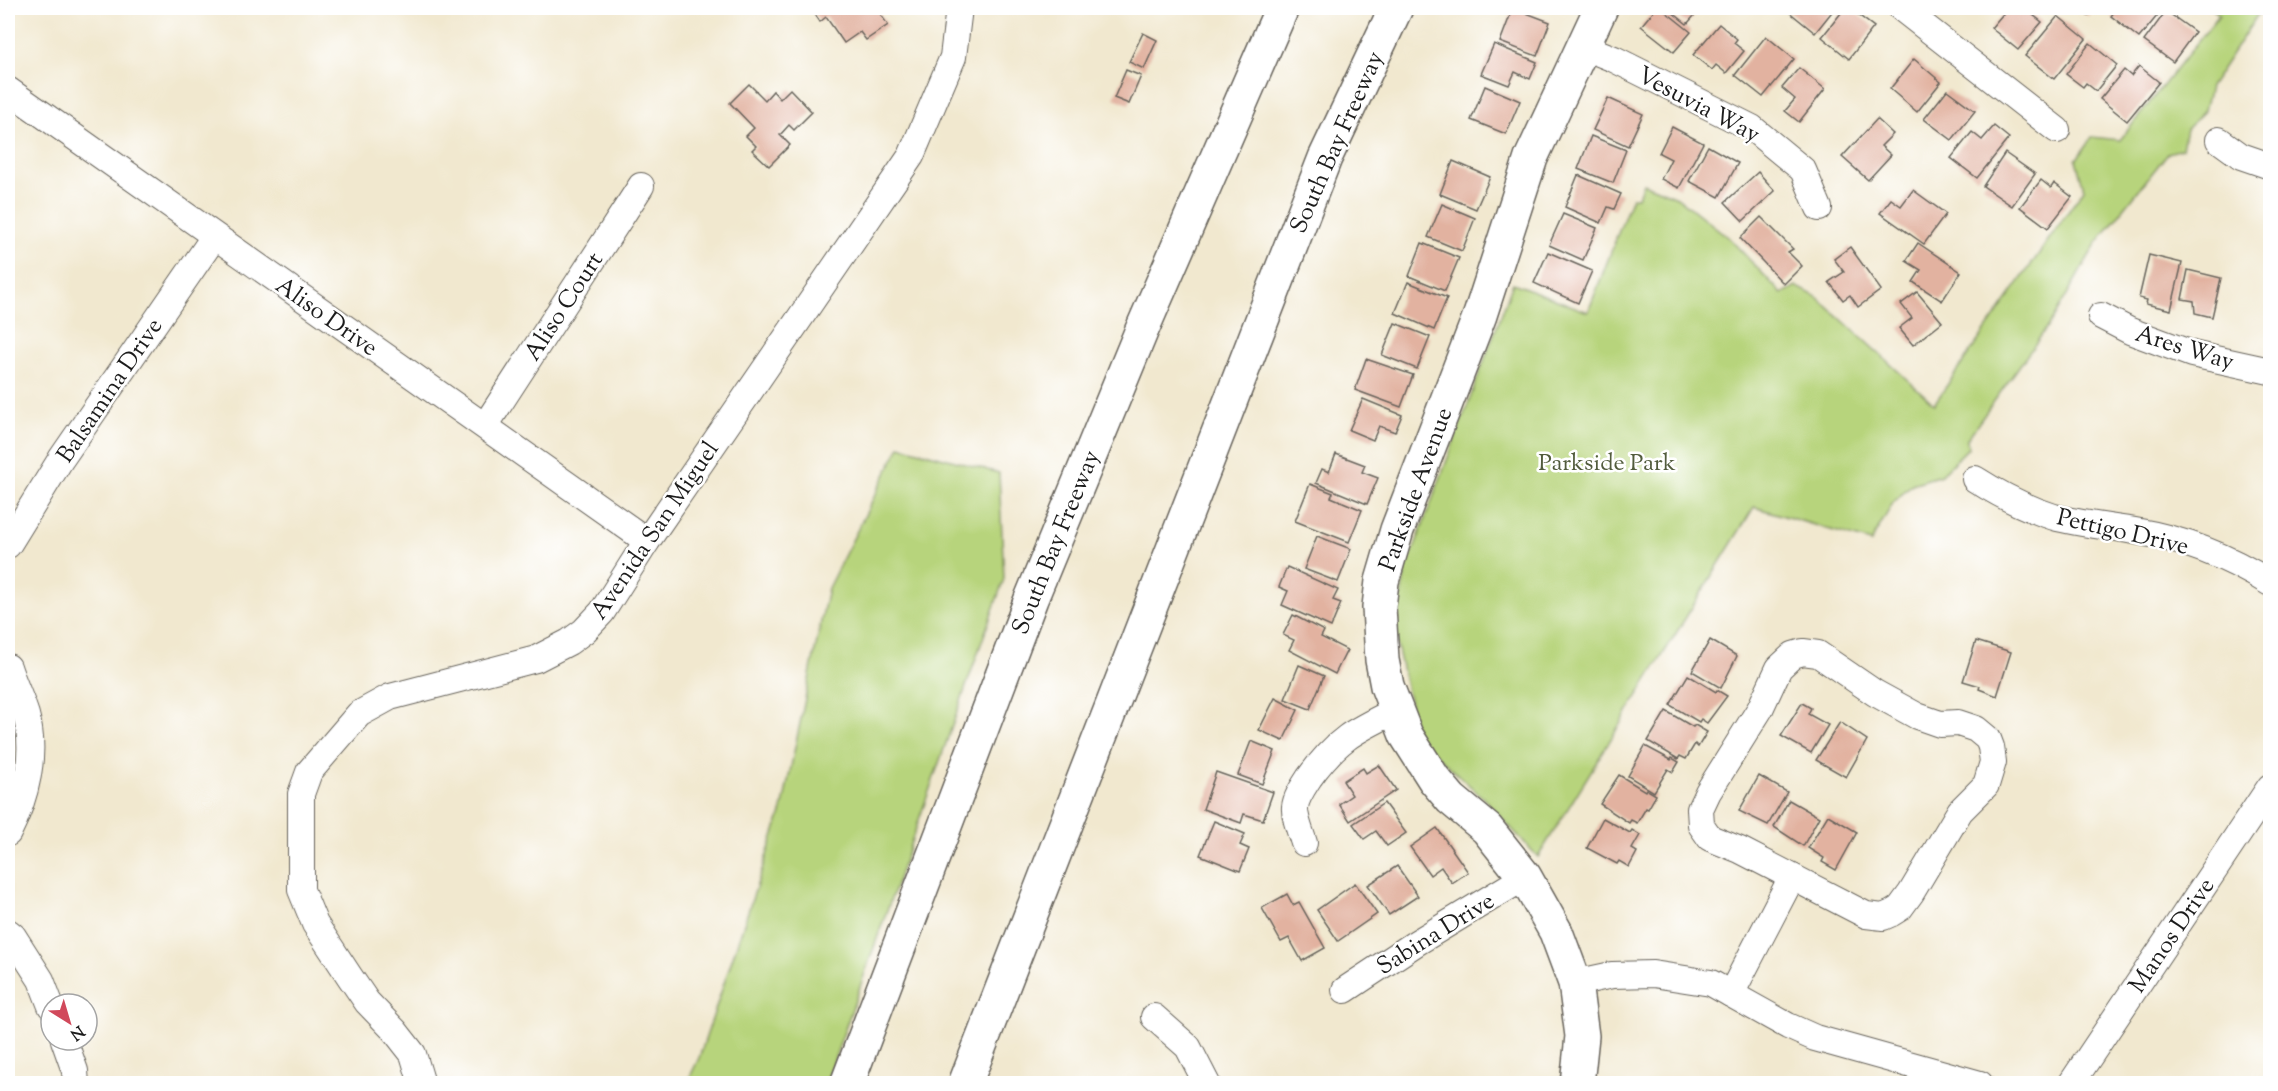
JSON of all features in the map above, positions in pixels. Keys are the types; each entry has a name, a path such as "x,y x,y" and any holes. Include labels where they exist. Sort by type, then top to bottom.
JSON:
{"main road":[{"name":"South Bay Freeway","path":"847,1083 1030,598 1282,8"},
{"name":"South Bay Freeway","path":"965,1083 1325,158 1396,8"},
{"name":"Parkside Avenue","path":"1577,1083 1582,1036 1575,983 1556,932 1525,877 1487,829 1451,799 1414,750 1395,711 1387,686 1379,633 1382,580 1390,553 1480,315 1531,158 1601,8"}],"street":[{"name":"Avenida San Miguel","path":"422,1083 413,1054 367,1002 315,924 301,890 302,794 309,772 359,714 390,697 536,659 569,642 584,631 602,612 647,541 911,156 953,57 959,8"},
{"path":"1901,8 2057,130"},
{"name":"Vesuvia Way","path":"1584,47 1614,59 1752,128 1803,170 1819,208"},
{"name":"Aliso Drive","path":"8,90 647,541"},
{"path":"2219,140 2241,156 2271,166"},
{"name":"Aliso Court","path":"485,426 641,186"},
{"name":"Balsamina Drive","path":"8,545 61,459 214,237"},
{"name":"Ares Way","path":"2101,316 2130,331 2192,354 2271,371"},
{"name":"Pettigo Drive","path":"1975,479 2007,499 2055,517 2137,531 2179,541 2240,564 2271,583"},
{"path":"1803,652 1818,654 1875,693 1917,716 1940,724 1968,725 1988,739 1993,762 1986,784 1960,811 1900,908 1883,917 1866,915 1792,877 1710,838 1701,825 1700,809 1708,792 1760,709 1779,668 1793,655 1803,652"},
{"path":"8,667 26,716 29,757 22,798 8,833"},
{"path":"1304,843 1294,808 1301,789 1336,745 1357,729 1395,711"},
{"name":"Manos Drive","path":"2072,1083 2271,787"},
{"name":"Sabina Drive","path":"1345,990 1416,943 1525,877"},
{"path":"1731,994 1792,877"},
{"path":"8,932 13,936 41,980 46,992"},
{"path":"1575,983 1612,975 1653,974 1711,983 1788,1026 1815,1038 1980,1083"},
{"path":"1154,1017 1188,1047 1208,1083"},
{"path":"68,1052 75,1071 76,1083"}],"green space":[{"name":"Parkside Park","path":"2213,8 2262,8 2210,87 2204,111 2186,129 2182,149 2168,153 2096,244 2053,319 1967,439 1968,448 1941,475 1912,484 1893,503 1871,542 1754,507 1538,857 1483,798 1417,737 1394,631 1406,570 1513,283 1588,312 1632,197 1638,197 1643,183 1677,197 1728,237 1782,294 1796,286 1817,297 1934,404 2084,189 2076,160 2092,137 2120,140 2219,15"},
{"path":"900,446 999,473 1004,579 826,1083 687,1083 699,1058 782,810 828,588"}],"building":[{"path":"811,8 876,8 888,25 866,40 860,32 844,43 826,17 820,22"},
{"path":"1513,8 1550,22 1537,56 1500,42"},
{"path":"1656,8 1661,8 1691,32 1674,52 1641,26"},
{"path":"1667,8 1701,8 1687,24"},
{"path":"1791,8 1835,8 1815,33 1788,11"},
{"path":"1845,8 1849,8 1874,27 1849,59 1822,37"},
{"path":"2008,8 2024,8 2042,22 2018,50 1991,28"},
{"path":"2077,8 2094,8 2088,16"},
{"path":"2117,8 2160,8 2162,10 2139,38 2111,16"},
{"path":"2166,11 2195,32 2173,62 2144,41"},
{"path":"2058,16 2086,39 2054,79 2025,56"},
{"path":"1719,24 1737,39 1734,43 1744,51 1726,73 1716,65 1712,70 1693,55"},
{"path":"1143,33 1157,40 1144,69 1129,62"},
{"path":"1766,36 1794,59 1763,97 1735,75"},
{"path":"2090,43 2117,65 2096,91 2086,83 2083,87 2066,74"},
{"path":"1494,44 1537,62 1530,79 1515,72 1509,85 1481,74"},
{"path":"1914,59 1941,82 1917,112 1890,89"},
{"path":"2139,66 2159,82 2127,121 2100,99 2124,70 2131,76"},
{"path":"1799,68 1825,89 1799,122 1785,111 1795,99 1782,88"},
{"path":"1126,70 1141,76 1129,104 1114,98"},
{"path":"749,84 765,100 773,91 780,99 790,89 812,112 794,130 789,125 780,135 790,145 769,166 752,150 756,146 746,136 754,128 730,103"},
{"path":"1485,86 1520,101 1506,134 1471,120"},
{"path":"1947,90 1975,111 1952,140 1924,119"},
{"path":"1608,98 1643,114 1628,146 1593,130"},
{"path":"1877,119 1893,134 1881,146 1891,155 1868,180 1842,157"},
{"path":"1994,126 2009,138 1977,178 1951,158 1972,132 1982,140"},
{"path":"1672,127 1703,143 1679,188 1661,179 1671,159 1659,153"},
{"path":"1591,136 1626,150 1613,183 1578,169"},
{"path":"1708,146 1738,163 1719,197 1689,181"},
{"path":"2005,153 2035,174 2012,206 1983,186"},
{"path":"1453,161 1490,177 1476,209 1440,194"},
{"path":"1758,172 1775,191 1743,221 1725,202"},
{"path":"1578,175 1621,194 1614,209 1608,207 1601,223 1565,207"},
{"path":"2041,180 2051,188 2054,183 2072,197 2048,228 2020,207"},
{"path":"1913,190 1946,214 1924,244 1880,213 1891,199 1901,206"},
{"path":"1442,204 1475,218 1462,251 1428,237"},
{"path":"1563,214 1597,228 1583,260 1549,245"},
{"path":"1761,217 1793,249 1788,252 1802,266 1784,284 1740,238"},
{"path":"1422,243 1459,258 1445,291 1409,276"},
{"path":"1918,243 1961,272 1942,301 1913,282 1921,270 1906,261"},
{"path":"1850,247 1881,290 1858,307 1850,295 1843,300 1829,282 1844,272 1834,259"},
{"path":"1548,252 1592,271 1578,303 1534,283"},
{"path":"2149,255 2182,263 2171,310 2146,304 2147,300 2139,298"},
{"path":"2188,270 2221,278 2212,317 2195,313 2194,301 2182,299"},
{"path":"1408,282 1447,298 1434,330 1395,313"},
{"path":"1917,292 1942,322 1913,345 1899,328 1912,318 1901,304"},
{"path":"1395,323 1430,337 1417,369 1382,355"},
{"path":"1366,359 1413,375 1401,407 1355,390"},
{"path":"1363,399 1402,415 1395,432 1379,426 1373,440 1349,430"},
{"path":"1336,454 1365,465 1362,472 1378,478 1367,504 1316,483 1322,469 1329,472"},
{"path":"1310,484 1333,493 1331,497 1362,510 1349,542 1295,521"},
{"path":"1317,536 1351,549 1338,582 1304,569"},
{"path":"1287,567 1338,590 1333,600 1341,603 1331,627 1282,605 1288,591 1279,587"},
{"path":"1293,615 1324,631 1321,637 1347,650 1335,674 1289,650 1294,640 1283,635"},
{"path":"1710,640 1737,656 1721,688 1692,671"},
{"path":"1976,641 2011,652 1997,696 1979,689 1980,686 1963,681"},
{"path":"1299,665 1324,676 1310,709 1285,699"},
{"path":"1688,675 1727,696 1707,723 1701,719 1699,722 1670,705"},
{"path":"1275,698 1298,710 1283,741 1259,730"},
{"path":"1802,703 1811,708 1808,714 1828,725 1811,753 1781,736"},
{"path":"1666,711 1693,727 1695,725 1707,732 1698,747 1695,744 1686,759 1680,756 1678,759 1648,741"},
{"path":"1840,722 1867,740 1846,777 1816,760"},
{"path":"1251,741 1275,751 1262,784 1238,775"},
{"path":"1645,746 1679,762 1673,772 1668,769 1654,792 1628,776"},
{"path":"1379,765 1396,790 1350,821 1339,804 1352,795 1343,781 1363,768 1366,773"},
{"path":"1216,772 1273,792 1263,820 1244,814 1241,823 1203,809"},
{"path":"1619,775 1656,795 1637,823 1631,820 1629,823 1600,804"},
{"path":"1759,776 1787,792 1768,825 1739,811"},
{"path":"1789,800 1819,817 1803,846 1774,827"},
{"path":"1384,803 1406,833 1387,846 1376,831 1364,839 1353,824"},
{"path":"1828,815 1857,832 1836,870 1822,862 1824,858 1808,848"},
{"path":"1603,818 1630,833 1632,830 1640,835 1632,849 1637,852 1629,867 1619,861 1617,864 1587,848"},
{"path":"1214,821 1245,834 1240,845 1249,849 1240,871 1200,855"},
{"path":"1437,828 1468,872 1452,883 1441,867 1430,875 1410,847"},
{"path":"1397,866 1418,896 1389,915 1368,885"},
{"path":"1355,883 1377,914 1338,941 1317,910"},
{"path":"1287,894 1293,905 1299,902 1325,948 1302,961 1289,938 1281,942 1262,908"}]}
